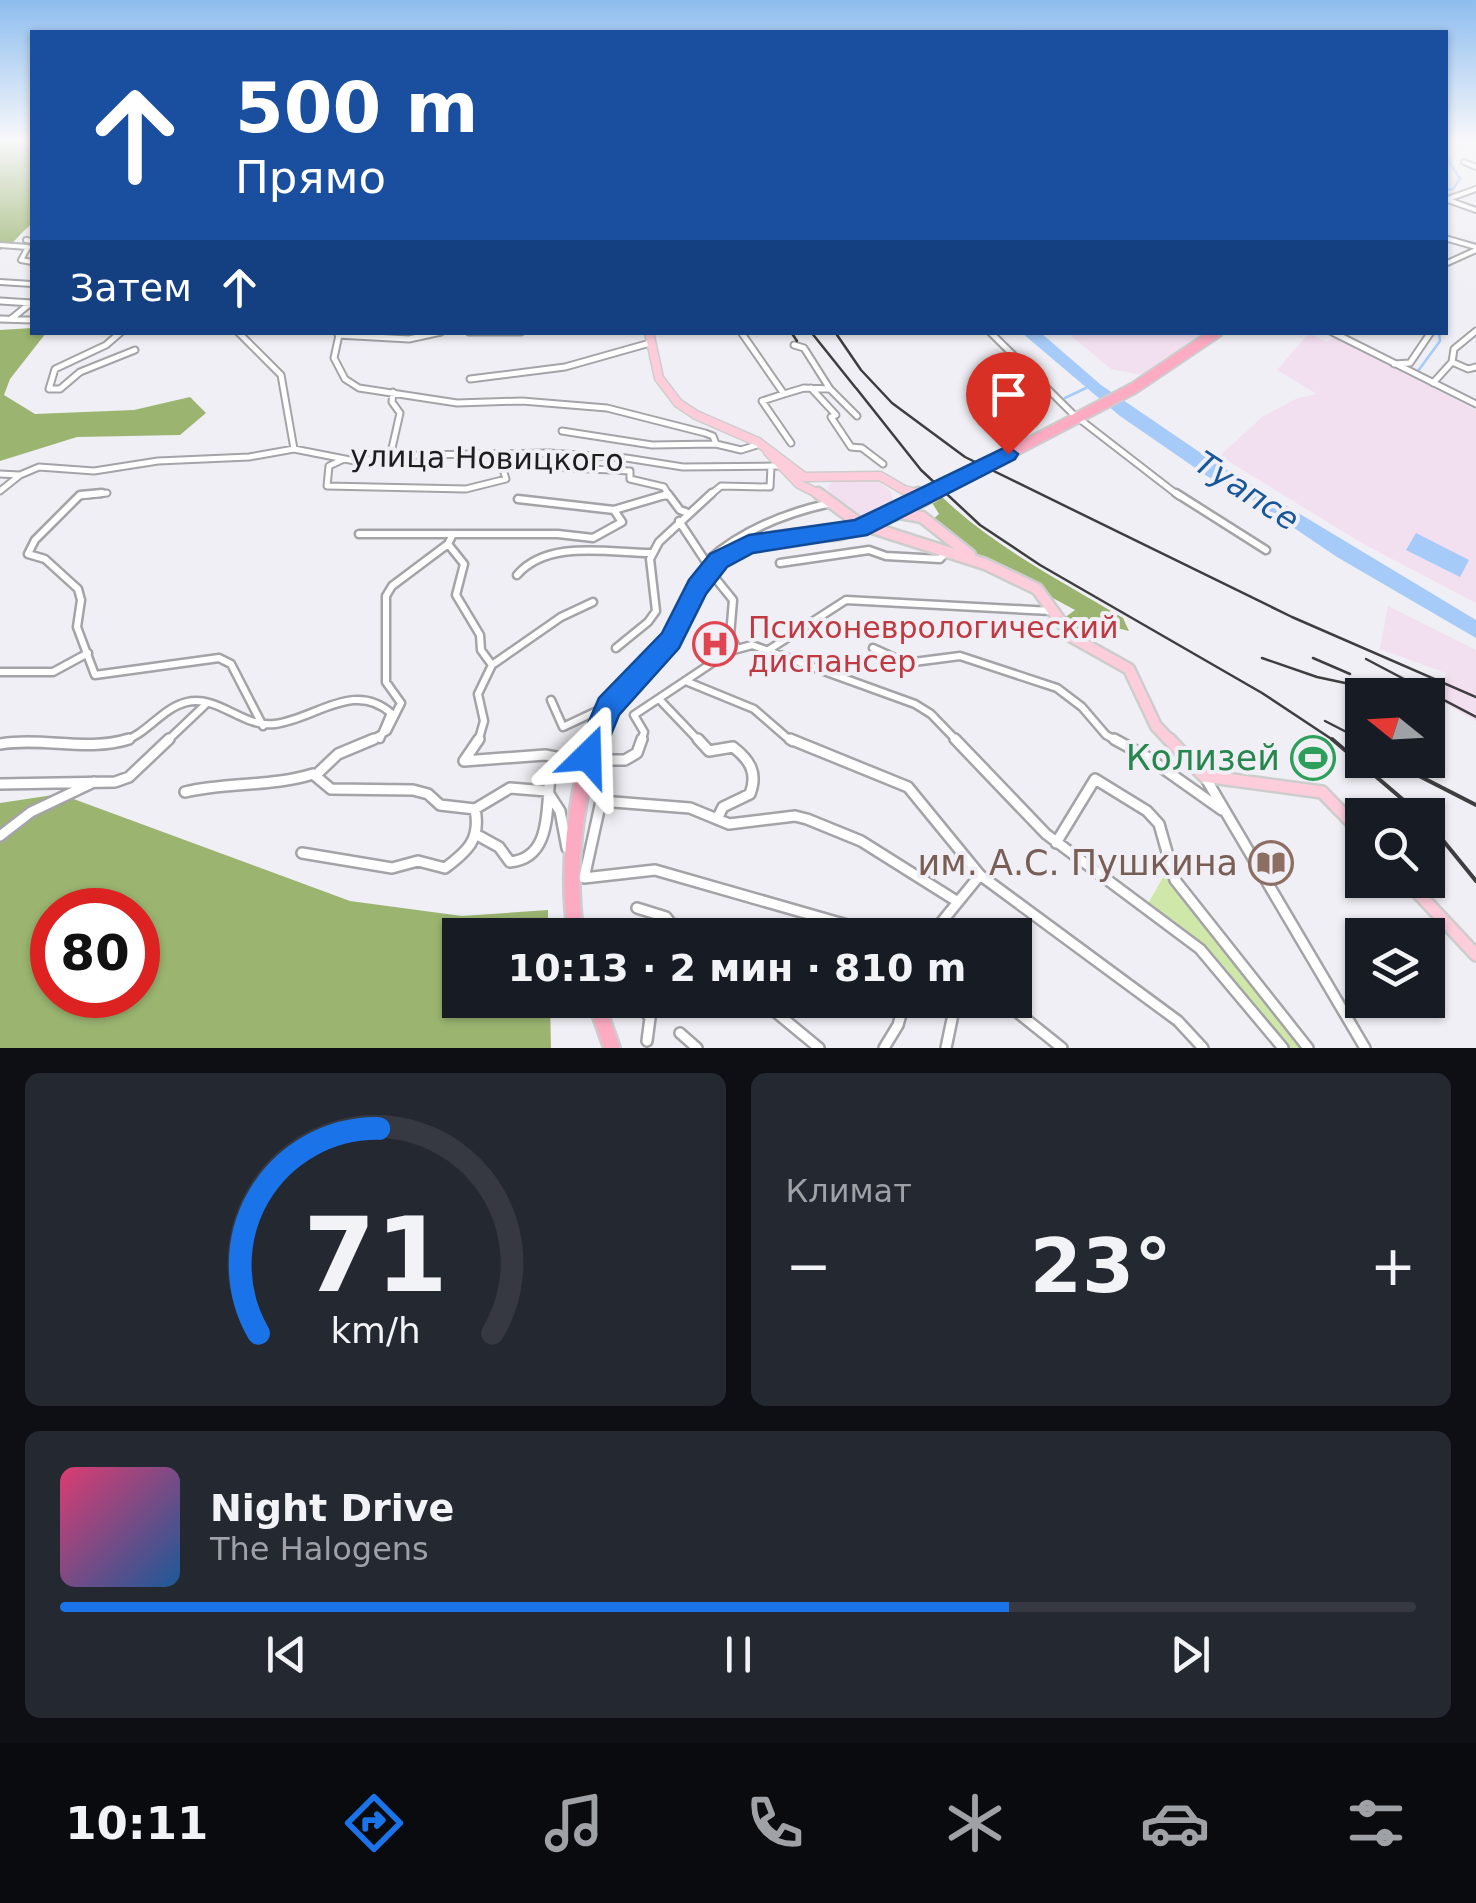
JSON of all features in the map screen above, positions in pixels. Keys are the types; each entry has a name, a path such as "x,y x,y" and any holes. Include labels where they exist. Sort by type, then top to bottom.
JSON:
{"highway":[{"path":"575,918 573,874 586,768 604,714 670,640 698,588 719,560 749,544 840,533 895,513 1135,389 1213,335"},
{"path":"601,1018 612,1048"}],"main road":[{"path":"649,335 659,378 678,403 764,448 827,498"},
{"path":"764,448 774,466 802,481 860,524 946,547 1038,589 1050,611 1083,645 1129,669 1156,726 1204,776 1322,792 1345,816"},
{"path":"802,481 880,476 914,495 932,494 924,510 946,547"},
{"path":"813,485 840,477"},
{"path":"827,498 825,484 840,477"},
{"path":"893,482 904,498 895,513"},
{"path":"895,513 912,512 935,528"},
{"path":"924,544 934,544 935,528"},
{"path":"1423,898 1476,955"}],"street":[{"path":"1448,198 1474,189"},
{"path":"1448,200 1476,210"},
{"path":"1448,239 1476,249"},
{"path":"0,245 28,247 21,260 30,262"},
{"path":"1448,263 1476,249"},
{"path":"0,282 30,284"},
{"path":"0,301 30,302"},
{"path":"10,319 30,304"},
{"path":"0,318 30,320"},
{"path":"1433,383 1452,362 1454,350 1476,331"},
{"path":"117,335 106,345 56,369 50,389 60,389 80,372 135,350"},
{"path":"241,335 273,360 280,371 285,387 284,410 290,415 294,448"},
{"path":"337,335 334,358 342,365 345,379 359,388 457,403 522,401 607,408 704,433 713,436 716,444"},
{"path":"348,335 412,335"},
{"path":"382,338 390,335"},
{"path":"743,335 784,394"},
{"path":"993,335 1079,416 1179,496 1266,550"},
{"path":"1338,335 1476,404"},
{"path":"1392,364 1410,363 1429,335"},
{"path":"470,379 565,368 650,343"},
{"path":"794,345 804,348 830,388 857,416"},
{"path":"1452,362 1468,369 1476,367"},
{"path":"812,388 836,416 831,418 851,447 862,448 882,464"},
{"path":"790,443 762,401 812,388 830,388"},
{"path":"390,458 400,413 392,402 393,392"},
{"path":"562,431 652,444 764,448"},
{"name":"улица Новицкого","path":"0,474 20,475 40,467 94,471 158,461 180,464 249,458 294,448 346,458 548,453 719,468 774,466"},
{"path":"346,458 329,466 328,486 478,489 506,480 502,457 508,453"},
{"path":"548,453 551,466 595,472 630,471 630,478 664,487 680,510 689,513"},
{"path":"616,648 655,614 658,604 650,573 652,553 679,522 721,486 770,487 774,466"},
{"path":"719,468 721,486"},
{"path":"0,491 20,475"},
{"path":"107,492 80,496 35,540 28,554 45,559 78,589 81,600 77,626 95,675 219,658 232,664 263,726"},
{"path":"518,499 614,510 668,494"},
{"path":"679,522 706,562 731,540 827,498"},
{"path":"360,534 558,534 600,538 622,522 614,510"},
{"path":"185,792 210,786 287,782 317,774 322,766 354,746 380,738 393,728 401,703 386,682 386,596 392,586 448,544 453,534"},
{"path":"448,544 464,557 466,568 455,589 456,595 480,635 481,650 492,664"},
{"path":"780,563 870,550 886,556 940,559 946,547"},
{"path":"518,575 531,559 558,552 652,553"},
{"path":"716,579 734,599 730,636 737,648"},
{"path":"767,650 846,600 1050,611"},
{"path":"593,602 561,616 492,664 478,694 487,714 485,723 464,761 545,756 626,760 638,753 644,732 634,715 737,648 752,645 767,650 915,704 931,714 1056,843 1200,949 1283,1048"},
{"path":"873,648 906,663 960,656 1057,688 1082,706 1106,735 1147,757 1222,810"},
{"path":"0,672 36,676 53,672 88,653"},
{"path":"687,682 754,709 795,744 908,788 980,875 1178,1021 1204,1048"},
{"path":"0,744 19,740 86,746 123,742 139,736 182,704 196,700 263,726 350,699 366,698 386,705 392,713 380,738"},
{"path":"659,699 709,750 733,747 752,763 756,775 750,794 723,807 716,819"},
{"path":"551,700 563,726 597,711 604,714"},
{"path":"0,784 101,779 115,782 129,778 206,704"},
{"path":"479,836 499,848 510,862 521,862 546,832 550,777 570,760"},
{"path":"317,774 331,789 413,790 428,794 440,805 475,809 510,788 547,791"},
{"path":"1204,776 1365,1048"},
{"path":"1056,843 1095,778 1147,811 1163,832 1176,880 1308,1048"},
{"path":"0,836 32,812 101,779"},
{"path":"547,791 560,810 573,874"},
{"path":"823,918 655,870 584,878 601,801 690,808 729,824 795,816 830,826 958,902"},
{"path":"302,853 392,868 418,861 445,868 476,843 479,836 475,809"},
{"path":"945,918 980,875"},
{"path":"638,908 667,918"},
{"path":"647,1040 651,1018"},
{"path":"783,1018 819,1048"},
{"path":"884,1048 900,1018"},
{"path":"946,1048 952,1018"},
{"path":"1024,1018 1062,1048"},
{"path":"680,1033 696,1048"}],"shaded area":[{"path":"1070,335 1210,335 1141,375 1111,369"},
{"path":"1307,335 1327,342 1335,337 1476,410 1476,603 1360,542 1220,456 1262,417 1298,398 1317,394 1277,370"},
{"path":"876,479 891,492 893,502 861,519 827,488 832,482"},
{"path":"1388,606 1476,650 1476,721 1445,703 1446,673 1380,649"}],"green space":[{"path":"0,189 30,189 30,226 0,250"},
{"path":"30,328 30,335 44,335 10,379 4,395 35,414 134,410 190,397 206,413 180,435 77,437 0,461 0,330"},
{"path":"940,495 1004,546 1123,618 1129,631 1088,621 1071,633 1060,621 1075,610 960,548 932,520 939,514 931,501"},
{"path":"60,794 350,901 462,916 548,910 548,918 442,918 442,1018 550,1018 551,1048 0,1048 0,803"},
{"path":"1166,872 1303,1048 1284,1048 1209,957 1146,907"}],"water":[{"name":"Туапсе","path":"1024,335 1043,335 1101,385 1217,464 1476,620 1476,638 1207,476 1120,416"},
{"path":"1416,533 1469,560 1460,577 1406,550"}],"waterway":[{"path":"1448,190 1453,189"},
{"path":"1418,371 1440,341 1439,335"},
{"path":"1065,398 1086,388"},
{"name":"Туапсе","path":"1217,464 1221,459"}],"railway":[{"path":"793,335 797,341"},
{"path":"813,335 855,387"},
{"path":"837,335 861,370 892,403 965,457 1292,617 1476,697"},
{"path":"856,388 921,470 980,525 1040,565 1262,693 1334,741"},
{"path":"1262,658 1345,683"},
{"path":"1313,658 1350,674"},
{"path":"1366,659 1476,717"},
{"path":"1325,721 1345,731"},
{"path":"1334,741 1401,798"},
{"path":"1423,778 1476,805"},
{"path":"1445,843 1476,881"}],"place":[{"name":"Психоневрологический диспансер","path":"715,644"},
{"name":"Колизей","path":"1313,758"},
{"name":"им. А.С. Пушкина","path":"1271,863"}],"route":[{"path":"588,756 608,707 670,640 706,573 719,560 762,541 859,528 1008,454"}]}
